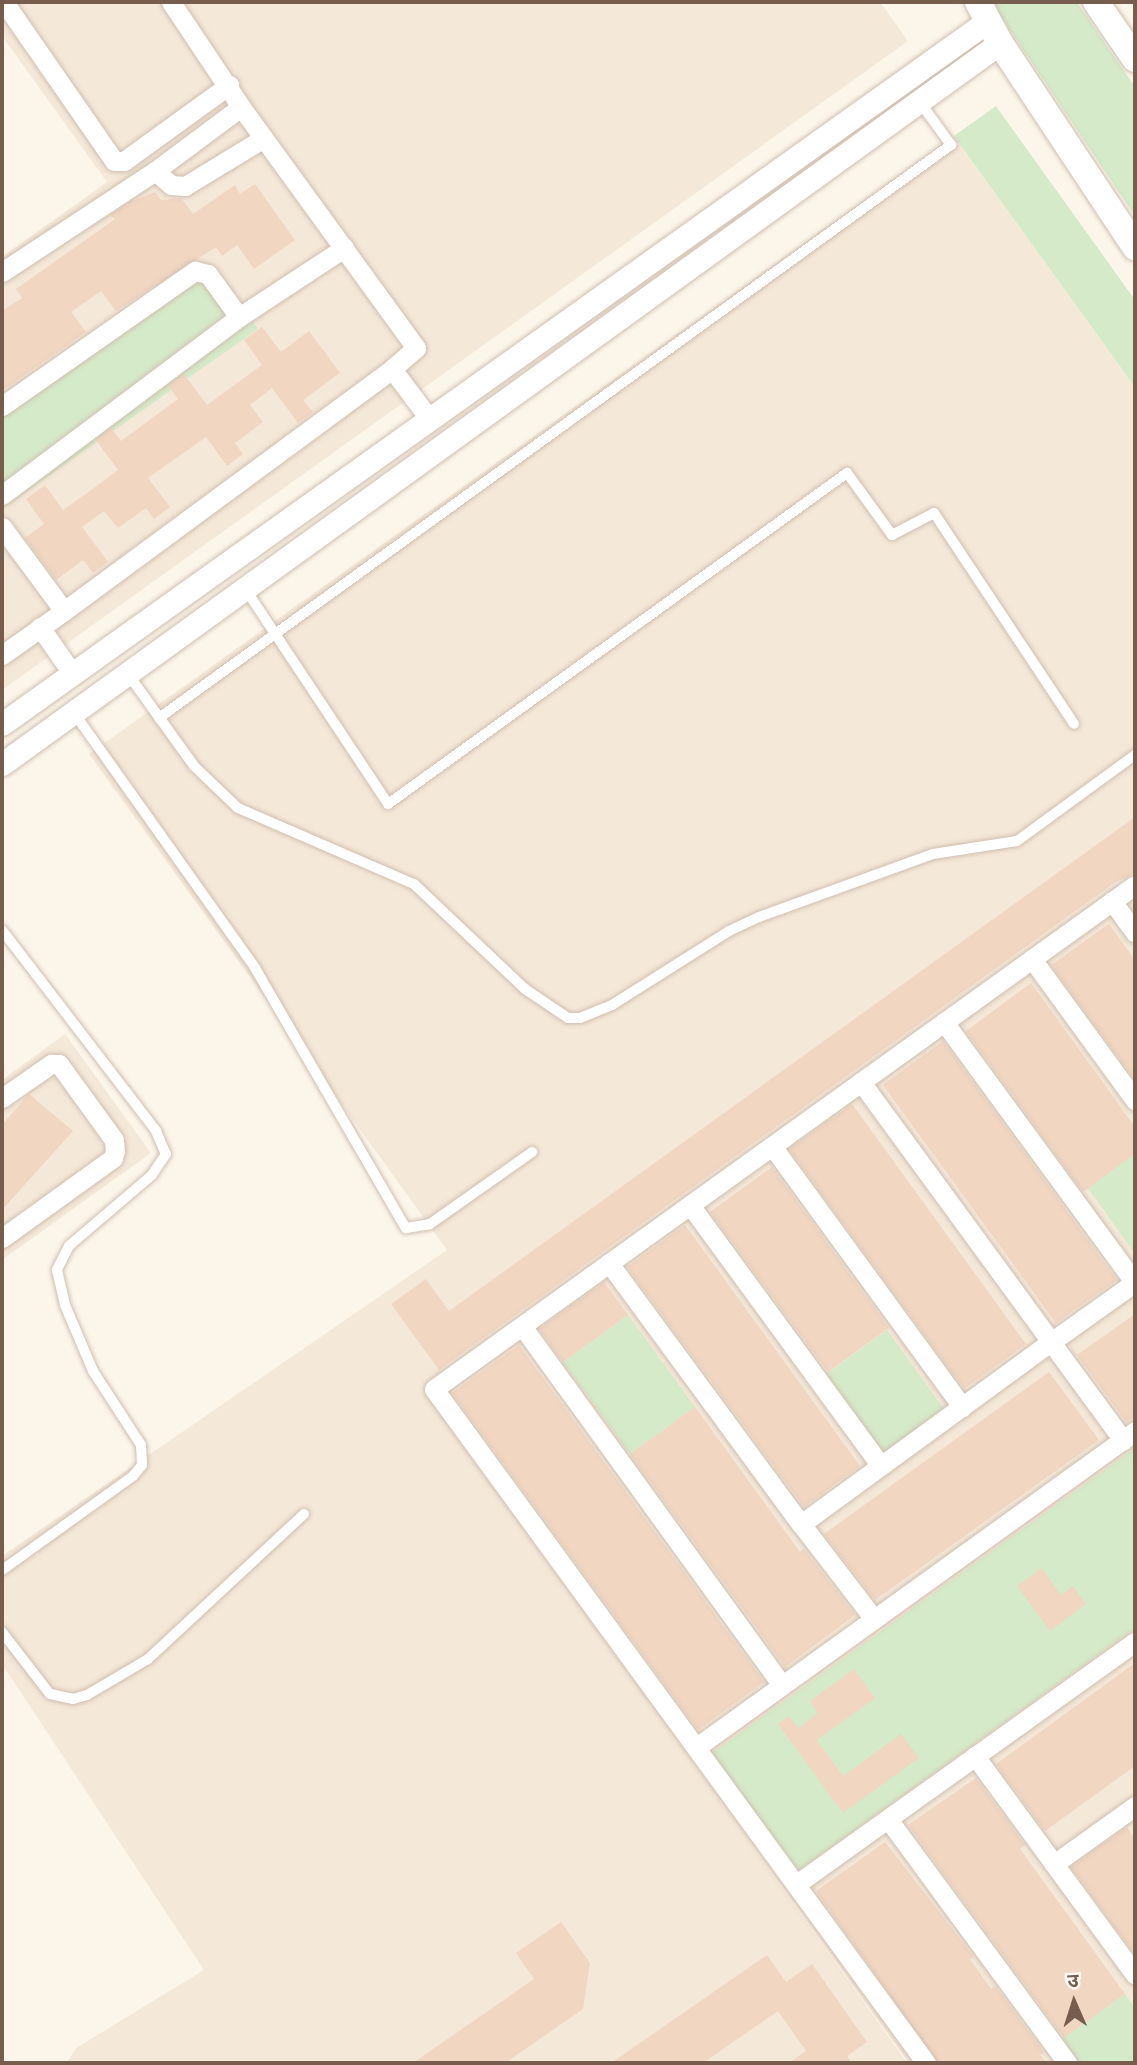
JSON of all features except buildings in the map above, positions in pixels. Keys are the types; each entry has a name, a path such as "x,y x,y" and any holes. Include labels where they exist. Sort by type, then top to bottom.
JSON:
{"main road":[{"path":"1096,2 1135,59"},
{"path":"985,16 1135,247"}],"street":[{"path":"4,2 114,161 124,161 229,85"},
{"path":"2,655 392,369 416,348 242,107 171,2"},
{"path":"2,764 919,101 985,16"},
{"path":"2,724 985,16"},
{"path":"2,272 155,171 242,107"},
{"path":"155,171 171,185 185,186 264,138"},
{"path":"2,495 239,317 344,248"},
{"path":"2,406 195,271 208,274 239,317"},
{"path":"392,369 428,417"},
{"path":"2,527 64,611"},
{"path":"40,627 72,673"},
{"path":"926,2063 698,1746 434,1389 1135,884"},
{"path":"1112,901 1135,933"},
{"path":"1032,959 1135,1100"},
{"path":"800,1524 1135,1282 944,1022"},
{"path":"2,1098 51,1064 60,1064 114,1140 115,1151 113,1158 2,1238"},
{"path":"698,1746 1129,1435 1051,1342 861,1082"},
{"path":"772,1146 962,1407"},
{"path":"690,1205 881,1466"},
{"path":"609,1263 800,1524 874,1619"},
{"path":"522,1326 782,1685"},
{"path":"798,1883 1135,1642"},
{"path":"975,1756 1135,1975"},
{"path":"1054,1864 1135,1806"},
{"path":"888,1819 1067,2063"}],"lane":[{"path":"159,718 951,145 919,101"},
{"path":"245,589 388,804 847,473 892,535 934,513 1074,724"},
{"path":"127,674 194,766 238,808 414,884 525,989 568,1018 580,1018 612,1005 729,930 759,917 933,854 1017,841 1135,755"},
{"path":"74,713 255,968 406,1228 430,1224 532,1152"},
{"path":"2,930 156,1131 166,1154 152,1175 69,1246 57,1270 65,1305 93,1371 141,1445 142,1465 133,1476 2,1570"},
{"path":"2,1632 50,1694 74,1699 87,1695 148,1659 304,1514"}],"shaded area":[{"path":"2,2 880,2 908,41 2,690 2,257 107,182 2,36"},
{"path":"954,136 1135,387 1135,2063 909,2063 703,1777 907,2063 67,2063 76,2048 204,1970 2,1664 2,1556 447,1250 89,754"},
{"path":"65,1034 151,1153 2,1260 2,1080"}],"green space":[{"path":"991,2 1077,2 1135,87 1135,216"},
{"path":"996,106 1135,300 1135,387 954,136"},
{"path":"213,265 258,329 2,509 2,413"},
{"path":"1135,1154 1135,1254 1088,1188"},
{"path":"628,1315 695,1407 630,1454 563,1362"},
{"path":"887,1330 946,1412 886,1455 826,1374"},
{"path":"1135,1448 1135,1628 798,1871 712,1753"},
{"path":"1125,1994 1135,2008 1135,2063 1077,2063 1060,2040"}]}
